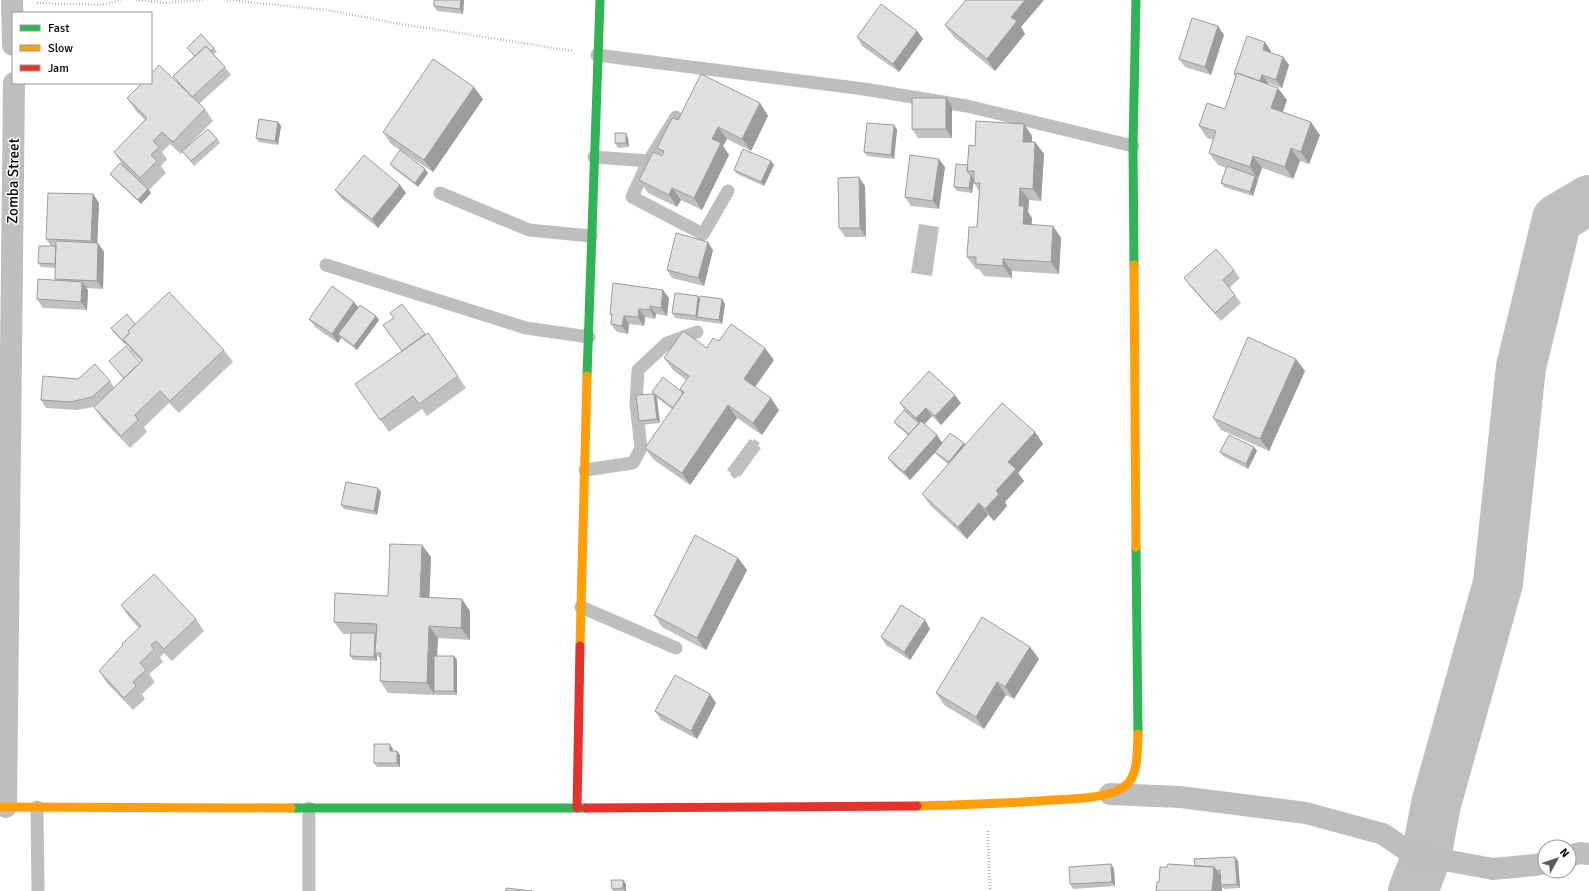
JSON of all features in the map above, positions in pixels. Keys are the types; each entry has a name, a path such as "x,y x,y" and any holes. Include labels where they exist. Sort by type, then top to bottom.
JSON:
{"street":[{"path":"577,808 591,236 600,0"},
{"path":"1110,794 1126,786 1133,775 1137,760 1138,733 1133,146 1136,0"},
{"path":"12,1 12,12"},
{"name":"Zomba Street","path":"3,807 9,94"},
{"path":"3,807 577,808 987,805 1069,799 1110,794 1180,797 1306,813 1383,834 1412,854 1493,869 1537,865"},
{"path":"1577,854 1589,854"}],"lane":[{"path":"597,55 864,89 960,105 1133,146"},
{"path":"676,117 649,161 632,197 703,234 728,191"},
{"path":"594,157 649,161"},
{"path":"440,193 529,230 591,236"},
{"path":"326,265 526,328 589,337"},
{"path":"585,470 633,463 641,448 636,404 638,370 667,343 697,332"},
{"path":"581,607 676,648"},
{"path":"37,807 38,891"},
{"path":"308,891 309,808"}],"path":[{"path":"12,1 101,5 122,0"},
{"path":"136,0 164,3 203,0"},
{"path":"227,0 326,10 403,25 597,55"},
{"path":"987,805 990,891"}],"shaded area":[{"path":"919,224 939,227 932,276 911,273"},
{"path":"750,439 753,441 754,439 760,443 758,446 761,448 740,477 738,476 735,479 727,470"}],"building":[{"path":"434,0 461,0 460,9 434,6"},
{"path":"966,0 1025,0 1011,17 1017,21 987,59 945,25"},
{"path":"881,4 917,31 893,64 857,37"},
{"path":"1192,18 1218,26 1205,67 1179,59"},
{"path":"201,34 214,48 211,51 206,46 195,56 187,48"},
{"path":"1247,36 1265,42 1263,50 1283,57 1276,80 1262,75 1260,81 1237,73 1236,75 1234,74"},
{"path":"206,46 225,67 192,97 173,76"},
{"path":"433,59 474,87 424,160 383,132"},
{"path":"159,65 205,109 173,142 162,132 153,141 159,147 151,155 157,161 140,178 114,152 147,118 127,98 141,84 152,84 152,73"},
{"path":"1237,73 1278,88 1271,108 1311,122 1301,152 1291,148 1285,167 1253,156 1250,167 1209,153 1216,131 1199,126 1207,103 1225,109"},
{"path":"701,74 760,103 742,139 718,127 712,139 721,143 694,198 672,188 669,195 639,180 653,152 662,156 664,151 657,148 672,118 678,120"},
{"path":"912,98 946,98 946,129 912,129"},
{"path":"259,119 278,122 275,141 256,138"},
{"path":"976,121 1024,124 1023,142 1035,142 1033,189 1020,188 1019,206 1024,206 1023,224 1053,226 1051,262 1003,259 1003,266 976,264 976,257 967,257 969,227 977,227 980,183 974,183 974,171 967,171 969,145 975,146"},
{"path":"867,123 894,125 891,155 864,152"},
{"path":"208,129 217,139 191,161 182,151"},
{"path":"615,133 626,133 626,143 615,143"},
{"path":"743,149 771,161 761,182 734,170"},
{"path":"400,150 425,169 415,183 390,164"},
{"path":"364,155 400,185 372,219 335,190"},
{"path":"910,155 939,159 933,201 905,197"},
{"path":"120,163 148,189 138,200 110,174"},
{"path":"956,164 968,165 967,171 971,176 969,188 954,187"},
{"path":"1227,166 1255,176 1250,192 1221,183"},
{"path":"859,177 860,228 839,228 838,178"},
{"path":"48,193 93,194 91,241 46,239"},
{"path":"676,233 708,242 698,278 667,270"},
{"path":"56,241 98,243 97,281 55,279"},
{"path":"39,246 56,246 55,264 38,263"},
{"path":"1216,249 1234,270 1223,280 1235,295 1215,313 1184,278"},
{"path":"38,279 82,282 81,302 37,299"},
{"path":"613,283 663,290 661,308 650,306 650,310 639,309 638,317 624,316 622,326 611,324 612,314 610,314"},
{"path":"332,286 354,302 332,334 309,319"},
{"path":"169,292 224,350 170,401 160,391 135,415 138,420 121,436 94,407 143,360 123,339 130,333 128,331"},
{"path":"675,293 698,296 696,316 672,313"},
{"path":"700,296 722,299 719,320 697,317"},
{"path":"402,304 425,334 402,351 383,325 394,318 390,313"},
{"path":"360,305 376,316 354,346 338,334"},
{"path":"127,314 135,324 128,331 130,333 123,339 125,343 111,328"},
{"path":"731,324 765,348 744,379 771,398 753,423 728,405 682,473 645,448 684,392 680,389 689,376 664,358 683,331 707,348 713,338 719,341"},
{"path":"428,333 458,376 419,404 413,396 380,420 355,384"},
{"path":"1248,337 1296,359 1260,439 1213,418"},
{"path":"126,346 140,363 124,378 109,361"},
{"path":"95,364 110,381 92,397 71,402 41,400 43,376 78,379"},
{"path":"929,371 955,395 935,416 926,408 916,418 900,403"},
{"path":"663,377 683,393 673,408 652,392"},
{"path":"654,394 657,419 639,421 636,395"},
{"path":"1002,403 1035,432 1008,462 1016,469 996,491 999,494 985,509 979,503 958,527 922,494"},
{"path":"904,410 919,423 909,434 894,422"},
{"path":"921,421 937,435 904,472 888,458"},
{"path":"950,433 964,443 949,462 935,452"},
{"path":"1229,435 1254,447 1246,464 1220,452"},
{"path":"346,482 378,488 374,511 341,505"},
{"path":"695,535 738,558 697,638 654,615"},
{"path":"390,544 422,545 420,597 462,599 461,628 429,626 427,683 380,681 381,653 375,653 377,624 334,622 335,593 388,596"},
{"path":"154,574 196,619 164,649 156,641 151,645 154,649 140,663 146,670 133,682 136,686 124,698 99,671 123,645 122,644 141,626 121,605"},
{"path":"901,605 925,620 904,652 881,637"},
{"path":"982,617 1030,647 1005,687 997,682 976,717 936,693"},
{"path":"351,633 375,633 374,657 350,656"},
{"path":"434,656 454,656 454,691 434,691"},
{"path":"675,675 710,694 691,731 655,711"},
{"path":"374,744 390,744 390,751 397,751 397,763 374,763"},
{"path":"1235,857 1237,884 1221,885 1220,870 1217,871 1214,867 1195,866 1194,859"},
{"path":"1111,864 1112,882 1070,884 1069,867"},
{"path":"1168,864 1214,867 1212,891 1156,891 1157,882 1159,882 1160,867 1167,867"},
{"path":"611,880 623,880 623,888 612,889"},
{"path":"506,888 532,891 506,891"}],"waterway":[{"path":"1428,847 1436,804 1498,583 1521,367 1557,219 1589,200"},
{"path":"1413,891 1422,868"}],"traffic: fast":[{"path":"587,376 600,0"},
{"path":"1134,265 1133,146 1136,0"},
{"path":"1136,547 1138,734"},
{"path":"291,808 586,808"}],"traffic: slow":[{"path":"1134,265 1136,547"},
{"path":"580,646 587,376"},
{"path":"917,806 1090,798 1109,794 1125,786 1130,782 1133,776 1137,755 1138,734"},
{"path":"0,807 291,808"}],"traffic: jam":[{"path":"577,808 580,646"},
{"path":"586,808 917,806"}]}
